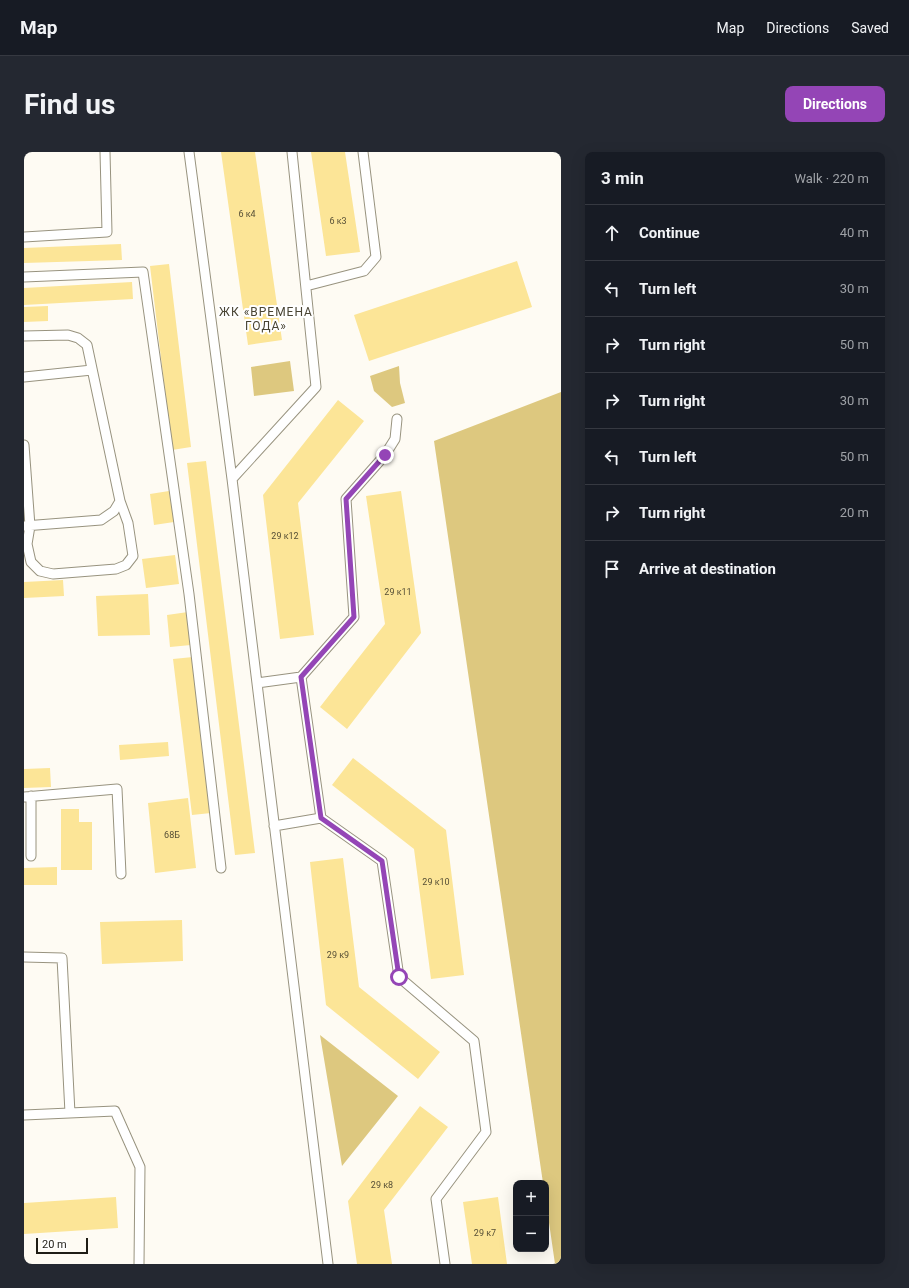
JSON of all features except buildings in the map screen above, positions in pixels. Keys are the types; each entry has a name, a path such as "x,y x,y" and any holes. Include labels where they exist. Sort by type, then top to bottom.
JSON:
{"lane":[{"path":"24,237 107,232 105,152"},
{"path":"190,152 232,479 328,1264"},
{"path":"232,479 316,387 292,152"},
{"path":"306,286 364,271 376,257 364,152"},
{"path":"24,277 143,272 189,594 221,868"},
{"path":"24,336 68,335 78,338 87,345 120,501 128,523 133,556 126,565 116,569 53,574 40,571 31,562 27,544 24,445"},
{"path":"24,377 92,370"},
{"path":"257,683 301,677 354,617 346,499 385,455 395,439 397,419"},
{"path":"27,526 101,520 114,511 120,501"},
{"path":"301,677 321,818"},
{"path":"31,856 28,796 117,789 121,874"},
{"path":"274,826 321,818 382,861 399,977 474,1041 486,1132 436,1199 445,1264"},
{"path":"24,957 62,958 70,1113"},
{"path":"24,1115 116,1111 140,1167 139,1264"}],"shaded area":[{"path":"290,361 294,391 254,396 251,367"},
{"path":"399,366 400,383 405,403 392,407 374,391 370,376"},
{"path":"561,392 561,1264 555,1264 549,1223 549,1180 543,1180 434,441"},
{"path":"320,1035 398,1096 342,1166"}],"district":[{"name":"ЖК «ВРЕМЕНА ГОДА»","path":"266,319"}],"route":[{"path":"385,455 346,499 354,617 301,677 321,818 382,861 399,977"}]}
